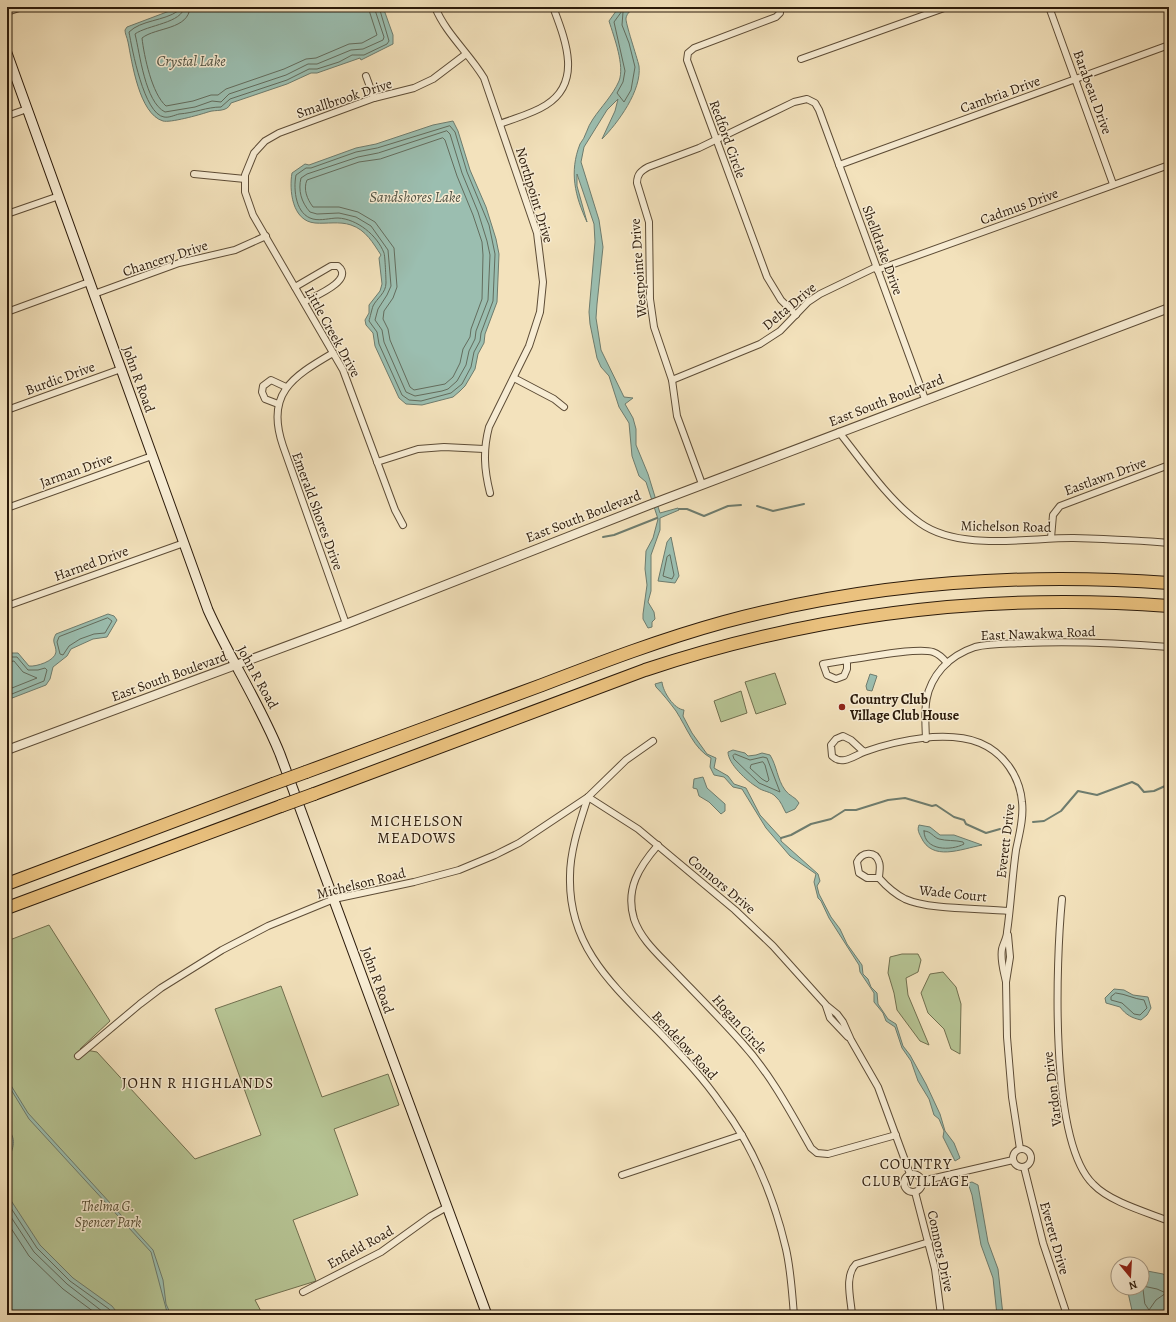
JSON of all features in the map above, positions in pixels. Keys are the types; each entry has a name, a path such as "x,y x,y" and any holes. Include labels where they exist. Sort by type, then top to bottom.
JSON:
{"highway":[{"path":"7,884 634,650 712,626 794,605 887,589 975,580 1075,578 1169,583"},
{"path":"7,908 645,670 706,651 781,632 886,612 980,603 1068,601 1169,606"}],"main road":[{"name":"John R Road","path":"7,53 208,610 236,666 270,728 487,1315"}],"street":[{"path":"7,12 22,7"},
{"name":"Northpoint Drive","path":"435,7 445,26 484,78 537,234 542,270 542,293 537,323 529,346 514,378 488,426 484,449 484,470 490,493"},
{"path":"500,124 531,113 547,104 558,93 564,84 568,73 568,55 552,7"},
{"name":"Redford Circle","path":"780,7 780,13 776,17 699,45 688,53 687,64 767,276 781,300 796,315"},
{"path":"801,59 947,7"},
{"name":"Barabeau Drive","path":"1049,7 1114,184"},
{"name":"Cambria Drive","path":"839,165 1169,45"},
{"name":"Smallbrook Drive","path":"245,179 254,153 273,136 374,98 404,91 425,83 466,54"},
{"path":"366,76 374,98"},
{"name":"Westpointe Drive","path":"702,484 677,416 672,380 657,338 652,315 650,299 649,227 637,177 648,167 686,154 802,100 812,100 819,110"},
{"path":"7,116 27,109"},
{"name":"Shelldrake Drive","path":"819,110 925,399"},
{"name":"Cadmus Drive","path":"876,268 1169,165"},
{"path":"194,174 245,179"},
{"name":"Little Creek Drive","path":"245,179 247,199 253,215 334,353 351,390 395,510 403,524"},
{"path":"7,214 58,196"},
{"name":"Chancery Drive","path":"94,294 179,263 235,250 266,236"},
{"path":"295,287 331,266 338,266 341,268 343,274 340,281 304,302"},
{"name":"Delta Drive","path":"672,380 760,344 780,330 825,290 876,268"},
{"path":"7,312 90,282"},
{"name":"East South Boulevard","path":"7,750 236,666 702,484 1169,308"},
{"name":"Emerald Shores Drive","path":"334,353 297,375 286,387 278,404 276,420 279,438 346,624"},
{"name":"Burdic Drive","path":"7,410 121,369"},
{"path":"514,378 554,399 564,407"},
{"path":"278,404 265,399 262,392 263,386 271,380 286,387"},
{"name":"Michelson Road","path":"839,432 893,498 920,524 949,536 968,539 1051,538 1169,543"},
{"path":"377,462 404,452 429,447 484,449"},
{"name":"Jarman Drive","path":"7,508 152,456"},
{"name":"Eastlawn Drive","path":"1051,538 1053,515 1060,506 1169,465"},
{"name":"Harned Drive","path":"7,606 184,543"},
{"name":"East Nawakwa Road","path":"926,739 924,717 925,703 932,682 947,663 970,649 996,644 1077,642 1169,647"},
{"path":"847,660 927,651 939,654 947,663"},
{"name":"Everett Drive","path":"864,752 851,740 844,736 836,739 831,745 832,756 838,760 845,760 864,752 897,742 953,737 978,743 998,755 1015,775 1021,792 1022,809 1007,934 1002,956 1006,982 1008,1056 1012,1097 1020,1149"},
{"name":"Michelson Road","path":"78,1056 140,1004 198,964 264,928 334,899 420,880 476,863 519,843 588,797 626,760 653,741"},
{"name":"Connors Drive","path":"588,797 619,816 658,845 759,931 826,1005 837,1014 843,1022 851,1040 878,1087 910,1174"},
{"name":"Bendelow Road","path":"588,797 572,854 570,876 573,914 585,946 603,974 667,1040 709,1088 742,1135 759,1170 779,1222 788,1261 794,1315"},
{"name":"Hogan Circle","path":"658,845 640,868 633,883 631,903 637,927 649,945 748,1049 780,1093 810,1148 818,1153 828,1154 896,1134"},
{"path":"873,854 879,860 879,878 867,878 859,873 857,862 862,855 873,854"},
{"name":"Wade Court","path":"879,878 897,895 918,903 1009,911"},
{"name":"Vardon Drive","path":"1062,899 1057,1022 1064,1094 1074,1154 1086,1177 1100,1190 1110,1196 1169,1221"},
{"path":"622,1175 742,1135"},
{"path":"1020,1149 1027,1150 1031,1155 1030,1164 1024,1167 1016,1165 1013,1160 1013,1154 1020,1149"},
{"path":"922,1181 1013,1160"},
{"name":"Everett Drive","path":"1024,1167 1043,1243 1067,1315"},
{"path":"910,1174 919,1176 922,1181 920,1189 915,1192 907,1191 904,1186 904,1180 910,1174"},
{"name":"Connors Drive","path":"915,1192 929,1242 937,1280 940,1315"},
{"name":"Enfield Road","path":"303,1292 377,1254 430,1216 447,1207"},
{"path":"852,1315 849,1277 852,1268 856,1264 929,1242"}],"green space":[{"path":"775,673 786,704 756,714 745,682"},
{"path":"741,691 747,713 721,722 714,701"},
{"name":"Thelma G. Spencer Park","path":"49,925 110,1021 80,1049 97,1052 195,1159 261,1135 215,1009 281,986 322,1097 388,1074 399,1105 334,1129 358,1195 293,1220 316,1281 255,1300 263,1315 7,1315 7,941"},
{"path":"902,954 918,954 921,960 918,972 906,978 908,995 929,1045 920,1041 897,1010 888,973 890,957"},
{"path":"943,972 956,987 961,1004 960,1054 951,1049 944,1029 928,1013 921,993 930,974"}],"water":[{"name":"Crystal Lake","path":"180,7 383,7 393,35 393,44 361,60 360,58 317,73 311,73 287,84 231,103 227,108 178,120 163,121 148,109 142,98 125,30 127,27"},
{"path":"619,7 636,7 627,15 626,18 639,66 637,85 628,106 602,139 615,111 618,99 607,110 584,147 581,162 599,220 603,247 596,318 601,350 624,397 633,398 625,404 633,418 636,429 636,445 648,474 660,513 678,508 679,510 660,518 660,530 651,555 651,591 648,602 654,612 655,619 652,622 652,627 648,628 643,619 647,585 645,569 646,551 653,538 658,519 646,482 639,476 632,456 629,423 619,407 609,376 601,367 597,358 589,312 595,242 594,224 577,174 577,186 587,222 579,203 574,174 580,144 591,122 619,81 621,68 620,60 609,21"},
{"name":"Sandshores Lake","path":"453,121 458,131 470,170 486,207 496,239 499,254 497,302 485,334 484,343 478,354 475,369 465,386 453,397 422,405 406,404 399,398 375,346 373,333 366,325 365,320 369,313 369,305 380,291 382,284 379,258 381,255 369,237 356,227 342,223 315,223 307,221 301,217 294,204 292,196 292,173 305,164 309,165 356,148 376,144 433,125"},
{"path":"671,537 679,576 675,583 658,581 667,542"},
{"path":"108,614 114,616 117,620 107,637 93,639 71,649 67,656 53,667 50,679 46,685 7,700 7,653 18,653 29,666 36,666 45,663 55,655 56,649 54,639 56,634"},
{"path":"870,674 877,676 872,691 867,690 866,686"},
{"path":"662,682 664,690 676,707 684,710 683,716 692,733 707,754 716,758 714,768 728,776 734,784 746,788 760,815 781,838 781,841 818,874 820,881 817,886 819,894 831,917 840,929 847,944 862,965 863,974 868,979 871,987 877,993 878,1004 888,1019 896,1024 903,1046 910,1055 926,1084 940,1114 945,1131 954,1143 960,1158 955,1161 943,1137 944,1131 939,1119 934,1115 929,1099 918,1081 911,1061 902,1048 895,1027 886,1021 883,1013 874,1002 874,993 860,972 859,965 818,898 814,882 816,874 790,856 766,828 742,789 733,787 724,777 714,775 710,767 711,758 695,744 676,711 656,687 655,684"},
{"path":"733,750 745,753 748,756 762,753 770,755 782,786 799,803 795,809 786,813 779,800 774,795 759,789 743,776 731,762 729,757 728,752"},
{"path":"703,777 707,788 725,804 725,811 721,814 709,802 699,796 697,789 693,788 694,779"},
{"path":"919,825 930,827 940,835 954,835 982,845 956,851 940,852 926,845 919,833"},
{"path":"1114,989 1124,990 1133,995 1148,997 1151,1008 1147,1015 1141,1020 1127,1014 1120,1007 1106,1003 1105,998"},
{"path":"7,1079 28,1113 153,1250 163,1280 166,1304 171,1315 168,1315 167,1312 151,1252 29,1119 7,1083"},
{"path":"7,1127 13,1137 13,1146 9,1158 7,1180"},
{"path":"7,1182 10,1199 40,1245 73,1278 112,1306 119,1315 7,1315"},
{"path":"972,1182 978,1185 988,1242 998,1269 1003,1315 997,1315 993,1278 981,1245 972,1195 968,1183"},
{"path":"1150,1272 1163,1274 1169,1278 1169,1309 1163,1315 1133,1315 1129,1296 1150,1296"}],"waterway":[{"path":"757,506 773,511 804,504"},
{"path":"679,509 687,509 704,516 728,506 741,505"},
{"path":"603,537 614,535 657,518"},
{"path":"1033,822 1044,821 1061,811 1078,791 1097,795 1132,782 1138,785 1144,792 1154,791 1165,786 1169,789"},
{"path":"781,838 791,835 811,824 831,819 845,810 856,810 888,800 905,798 932,806 936,805 954,817 964,820 966,824 986,833 1000,829"}],"place":[{"name":"Country Club Village Club House","path":"842,707"}],"district":[{"name":"MICHELSON MEADOWS","path":"417,830"},
{"name":"JOHN R HIGHLANDS","path":"198,1083"},
{"name":"COUNTRY CLUB VILLAGE","path":"916,1172"}]}
